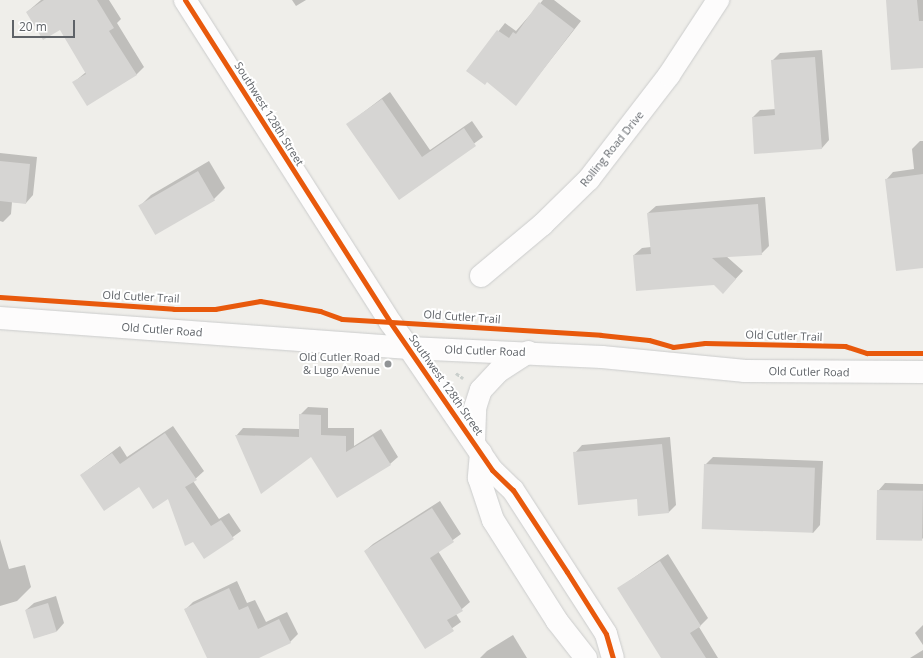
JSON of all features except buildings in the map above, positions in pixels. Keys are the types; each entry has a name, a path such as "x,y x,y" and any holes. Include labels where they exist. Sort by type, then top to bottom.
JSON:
{"street":[{"name":"Southwest 128th Street","path":"185,0 390,322 482,455 513,490 567,572 606,634 611,658"},
{"name":"Rolling Road Drive","path":"481,276 542,225 588,179 669,75 718,0"},
{"name":"Old Cutler Road","path":"0,318 409,348 528,352 602,357 745,371 820,373 923,372"},
{"path":"482,455 475,408 481,390 499,371 528,352"},
{"name":"Southwest 128th Street","path":"482,455 479,478 496,525 557,621 586,658"}],"path":[{"path":"456,373 467,381"}],"cycle path":[{"path":"185,0 390,322 492,470 513,490 567,572 606,634 613,658"},
{"name":"Old Cutler Trail","path":"0,297 174,309 215,309 260,301 320,311 342,319 601,335 649,340 673,347 705,343 845,346 867,353 923,353"}],"place":[{"name":"Old Cutler Road & Lugo Avenue","path":"388,364"}]}
